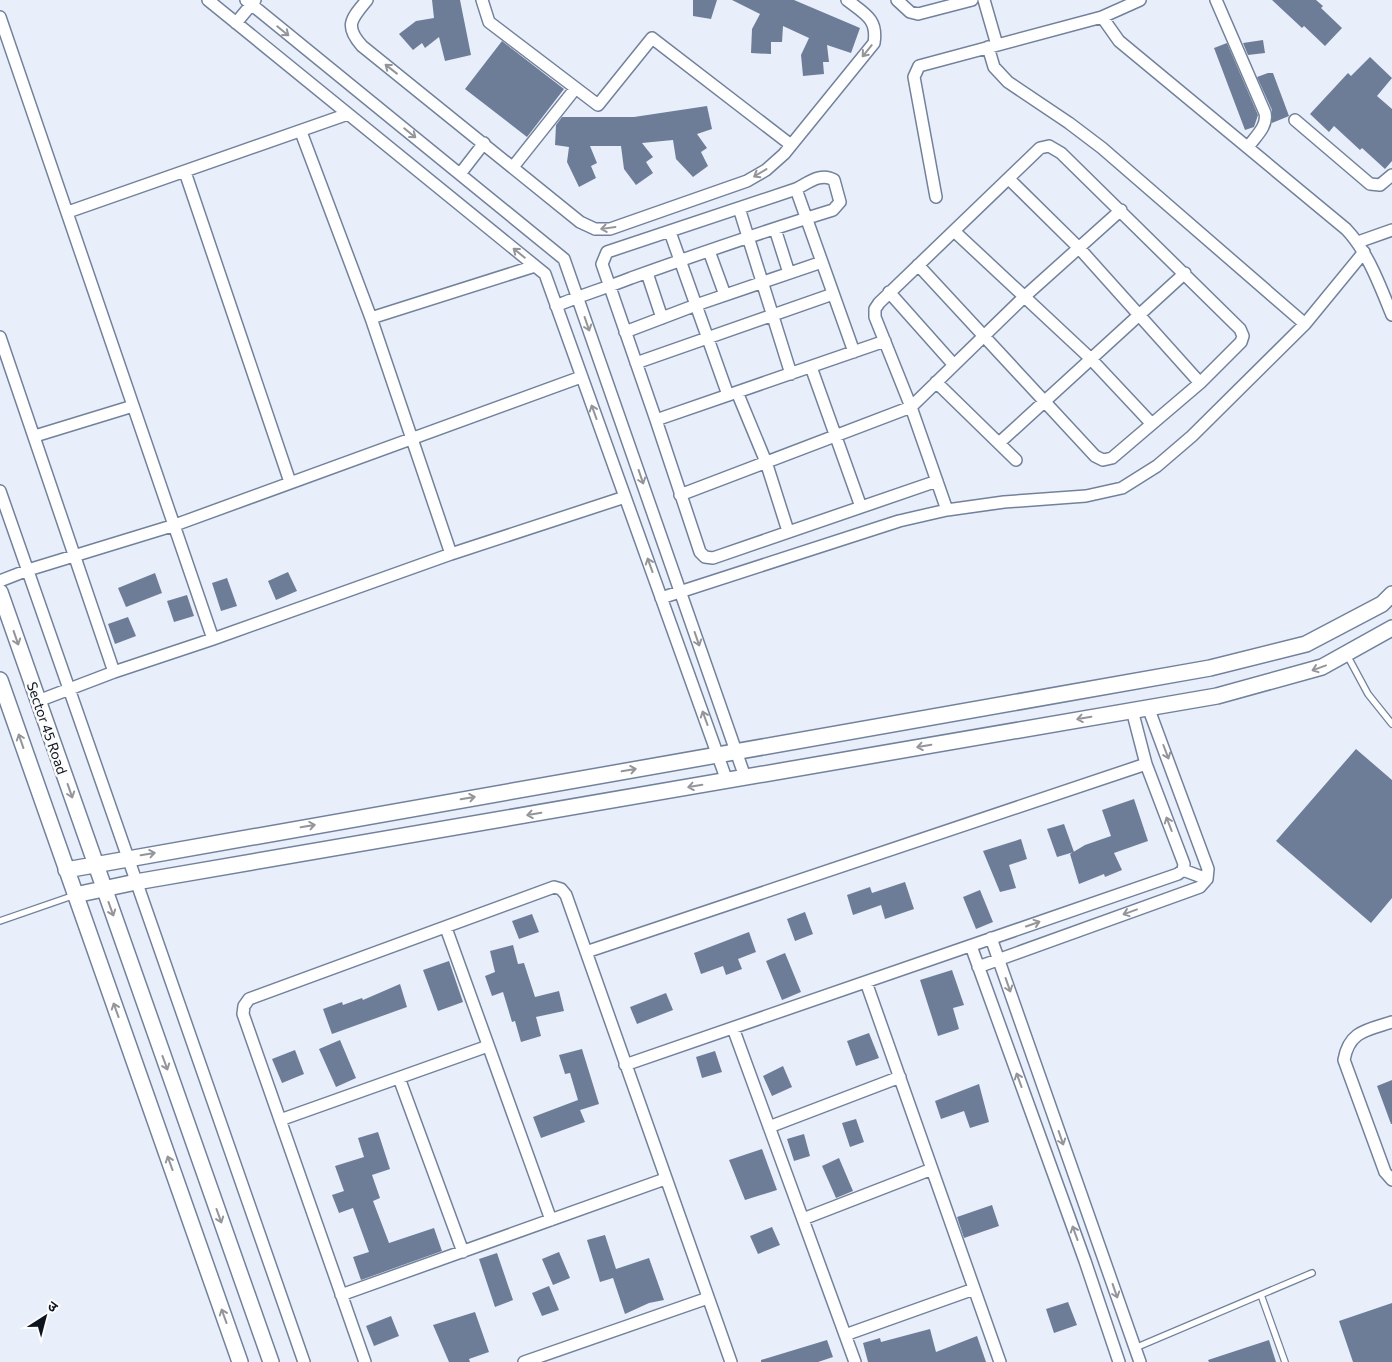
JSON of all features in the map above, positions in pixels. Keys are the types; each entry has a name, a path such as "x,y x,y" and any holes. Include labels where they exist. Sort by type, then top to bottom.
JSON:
{"street":[{"path":"208,0 545,274 727,780"},
{"path":"367,0 354,16 350,26 354,37 362,46 580,222 595,229 610,229 747,181 766,170 791,145 874,44 876,30 869,18 847,0"},
{"path":"482,0 489,22 598,105 652,38 791,145"},
{"path":"897,0 910,12 918,14 972,0"},
{"path":"984,0 993,46 994,66 1008,82 1102,148 1305,324"},
{"path":"936,197 914,77 915,70 924,64 1102,17 1140,0"},
{"path":"1216,0 1265,113 1266,120 1263,127 1248,147"},
{"path":"236,23 251,2 564,259 745,777"},
{"path":"0,17 213,639"},
{"path":"1102,17 1120,41 1346,229 1364,252 1392,315"},
{"path":"512,167 575,88"},
{"path":"68,212 348,114"},
{"path":"1295,120 1370,184 1380,185 1392,175"},
{"path":"301,132 371,318 451,554"},
{"path":"460,174 484,143"},
{"path":"918,265 985,336 1043,402 1095,456 1103,460 1112,458 1200,383 1241,342 1244,336 1240,329 1185,273 1061,153 1049,146 1040,148 889,292 874,309 875,317 911,407 947,510"},
{"path":"185,172 290,482"},
{"path":"556,306 578,296 609,286 647,272 833,210 840,202 840,196 834,180 827,176 796,189 607,252 602,264 609,286 656,420 700,552 705,557 713,558 937,481"},
{"path":"1009,179 1079,248 1200,383"},
{"path":"796,189 854,352"},
{"path":"739,208 791,374"},
{"path":"680,495 911,407 1024,297 1121,210"},
{"path":"775,229 789,273"},
{"path":"1358,242 1392,230"},
{"path":"670,232 708,338 766,462 788,531"},
{"path":"954,232 1090,358 1151,423"},
{"path":"709,251 725,295"},
{"path":"661,598 899,521 947,510 1004,502 1086,496 1122,488 1157,466 1192,436 1305,324 1364,252"},
{"path":"625,332 696,305 822,262"},
{"path":"371,318 535,266"},
{"path":"647,272 662,318"},
{"path":"998,443 1185,273"},
{"path":"889,292 954,365"},
{"path":"636,363 833,294"},
{"path":"0,337 114,672"},
{"path":"656,420 885,341"},
{"path":"811,367 861,507"},
{"path":"0,582 28,570 175,525 582,377"},
{"path":"936,382 1016,460"},
{"path":"35,436 133,406"},
{"path":"0,491 304,1362"},
{"path":"38,701 114,672 213,639 451,554 625,497"},
{"name":"Sector 45 Road","path":"0,592 271,1362"},
{"path":"66,870 128,857 1210,668 1306,644 1382,604 1392,594"},
{"path":"75,895 136,882 1217,696 1322,668 1392,628"},
{"name":"Sector 45 Road","path":"0,680 240,1362"},
{"path":"978,967 1200,887 1207,879 1208,869 1148,707"},
{"path":"1132,710 1146,764 1184,864 1183,870"},
{"path":"586,952 1146,764"},
{"path":"625,1065 1172,876 1183,870 1207,879"},
{"path":"365,1362 243,1014 244,1006 249,999 554,887 561,889 566,895 731,1362"},
{"path":"446,928 551,1220"},
{"path":"992,938 1140,1362"},
{"path":"971,946 1085,1261 1118,1362"},
{"path":"866,982 1000,1362"},
{"path":"1392,1022 1358,1033 1347,1046 1344,1060 1385,1172 1392,1180"},
{"path":"733,1028 855,1362"},
{"path":"280,1120 488,1046"},
{"path":"769,1127 900,1077"},
{"path":"399,1078 463,1252"},
{"path":"802,1219 932,1169"},
{"path":"341,1295 665,1178"},
{"path":"845,1335 974,1288"},
{"path":"524,1362 708,1298"}],"lane":[{"path":"1346,653 1368,694 1392,724"},
{"path":"0,921 75,895"},
{"path":"1135,1348 1312,1273"},
{"path":"1261,1295 1285,1362"}],"building":[{"path":"432,0 460,0 471,55 445,61 439,37 425,48 422,43 413,50 399,34 416,21 434,18"},
{"path":"693,0 717,0 711,19 693,16"},
{"path":"732,0 794,0 860,28 851,53 827,45 829,62 823,62 824,74 803,76 801,55 809,38 783,26 782,42 771,42 771,54 751,53 752,29 760,14"},
{"path":"1272,0 1316,0 1323,6 1321,8 1342,28 1325,46"},
{"path":"1263,40 1265,53 1248,55 1243,43"},
{"path":"502,41 564,89 527,137 465,89"},
{"path":"1227,43 1258,115 1254,127 1245,130 1214,48"},
{"path":"1370,57 1392,78 1377,96 1392,109 1392,161 1385,169 1362,148 1360,150 1334,126 1329,132 1310,114 1348,73 1351,76"},
{"path":"1273,73 1289,116 1272,123 1272,110 1257,77"},
{"path":"707,106 712,129 697,134 707,148 701,152 708,166 693,177 676,159 673,140 642,143 653,157 646,162 653,173 636,185 624,169 621,146 590,146 597,163 591,166 596,178 579,187 567,162 569,147 555,145 556,125 562,117 634,117"},
{"path":"288,572 297,591 276,600 268,581"},
{"path":"155,573 162,593 126,607 118,588"},
{"path":"227,578 237,606 221,611 212,583"},
{"path":"187,595 194,616 174,622 167,601"},
{"path":"128,617 136,636 115,644 108,624"},
{"path":"1356,749 1392,780 1392,898 1371,923 1276,841"},
{"path":"1134,799 1148,841 1114,853 1122,870 1105,877 1104,874 1079,884 1070,854 1085,845 1111,836 1102,810"},
{"path":"1064,824 1074,852 1057,857 1047,829"},
{"path":"1021,839 1027,859 1009,865 1016,888 1000,892 983,851"},
{"path":"905,882 914,909 885,919 881,905 853,915 847,895 870,887 872,893"},
{"path":"980,890 993,922 976,929 963,897"},
{"path":"805,912 813,934 795,941 787,919"},
{"path":"532,914 539,932 519,939 512,921"},
{"path":"749,932 756,952 738,959 742,969 726,975 723,966 701,974 694,953"},
{"path":"513,945 518,964 524,963 535,997 559,991 564,1011 536,1017 541,1036 521,1042 515,1021 512,1022 503,992 492,996 485,976 495,972 490,951"},
{"path":"785,953 801,992 782,1000 766,961"},
{"path":"449,961 463,1002 438,1011 423,970"},
{"path":"952,970 964,1005 953,1008 959,1029 938,1036 920,980"},
{"path":"400,984 407,1007 332,1034 323,1009 342,1002 343,1005 362,998 363,1000"},
{"path":"666,993 673,1010 637,1024 630,1007"},
{"path":"869,1033 879,1058 856,1066 847,1041"},
{"path":"340,1040 356,1078 336,1087 319,1049"},
{"path":"582,1049 599,1104 580,1110 585,1122 541,1138 533,1117 578,1100 570,1073 565,1074 559,1055"},
{"path":"295,1050 304,1074 282,1083 272,1059"},
{"path":"715,1051 722,1072 702,1078 696,1057"},
{"path":"783,1066 792,1087 772,1096 763,1076"},
{"path":"1392,1080 1392,1124 1391,1124 1377,1086"},
{"path":"979,1084 989,1122 970,1128 964,1111 941,1119 935,1101"},
{"path":"856,1119 864,1142 850,1147 842,1123"},
{"path":"378,1132 390,1169 372,1175 380,1198 373,1201 389,1243 434,1228 442,1251 361,1280 353,1257 369,1252 353,1208 339,1213 332,1195 344,1191 335,1166 364,1157 358,1138"},
{"path":"804,1134 810,1156 794,1161 787,1139"},
{"path":"762,1149 777,1190 745,1200 729,1160"},
{"path":"839,1158 853,1191 836,1198 822,1166"},
{"path":"992,1205 999,1226 964,1238 957,1217"},
{"path":"772,1227 780,1245 758,1254 750,1236"},
{"path":"605,1235 616,1269 649,1258 664,1300 649,1303 625,1314 613,1278 600,1282 587,1240"},
{"path":"559,1252 570,1278 553,1285 542,1259"},
{"path":"497,1253 513,1300 495,1307 479,1259"},
{"path":"549,1286 559,1310 542,1316 532,1293"},
{"path":"1068,1302 1077,1325 1054,1333 1046,1309"},
{"path":"1392,1303 1392,1362 1353,1362 1339,1321"},
{"path":"475,1312 489,1352 469,1359 470,1362 449,1362 433,1325"},
{"path":"391,1316 399,1336 374,1346 366,1326"},
{"path":"930,1329 936,1352 977,1336 986,1362 868,1362 863,1343 880,1338 881,1342"},
{"path":"827,1340 833,1357 818,1362 761,1362 761,1360"},
{"path":"1269,1340 1276,1362 1209,1362 1208,1360"}]}
